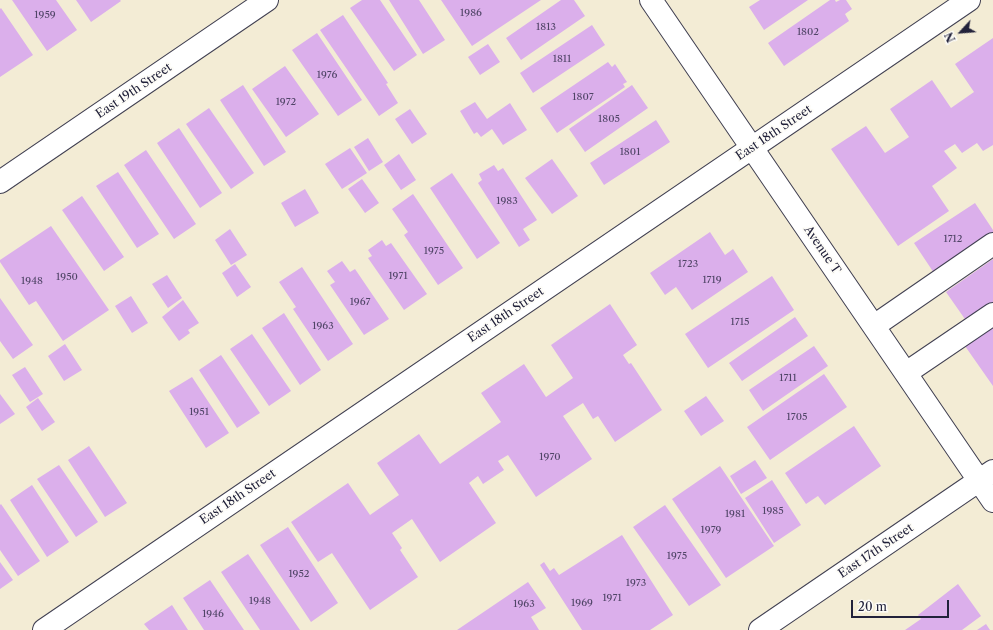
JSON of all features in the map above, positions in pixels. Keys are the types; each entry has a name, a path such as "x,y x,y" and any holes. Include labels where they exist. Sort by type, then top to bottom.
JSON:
{"street":[{"name":"East 19th Street","path":"0,182 267,0"},
{"name":"Avenue T","path":"651,0 906,373 986,476 993,501"},
{"name":"East 18th Street","path":"44,630 969,0"},
{"path":"874,326 993,244"},
{"path":"906,373 993,314"},
{"name":"East 17th Street","path":"760,630 986,476"}],"building":[{"path":"12,0 56,0 77,30 47,51"},
{"path":"76,0 120,0 121,1 91,22"},
{"path":"362,0 380,0 417,55 394,71 350,8"},
{"path":"389,0 419,0 445,40 423,54"},
{"path":"441,0 541,0 472,46"},
{"path":"561,0 574,0 585,16 521,60 506,38"},
{"path":"760,0 808,0 764,30 749,7"},
{"path":"830,0 835,0 836,2 846,0 852,9 845,14 849,21 784,66 768,43"},
{"path":"1,8 33,55 0,77 0,9"},
{"path":"343,15 388,83 386,84 398,103 379,116 320,30"},
{"path":"592,25 605,45 533,93 520,73"},
{"path":"317,33 362,100 338,116 292,50"},
{"path":"993,38 993,145 983,151 977,143 962,153 955,144 944,151 957,168 932,186 949,211 898,246 831,149 866,126 885,153 909,137 890,109 932,80 951,108 974,92 955,64"},
{"path":"488,44 500,62 480,75 468,57"},
{"path":"608,62 612,67 615,64 627,82 623,84 625,87 557,133 540,108"},
{"path":"285,66 319,114 286,137 252,89"},
{"path":"243,85 286,152 264,166 220,100"},
{"path":"632,85 648,108 585,152 569,129"},
{"path":"475,102 487,119 510,103 527,130 503,145 492,129 481,137 477,132 474,134 460,111"},
{"path":"209,108 254,173 231,189 186,124"},
{"path":"410,109 427,134 412,144 395,119"},
{"path":"656,120 670,142 604,185 590,163"},
{"path":"179,128 222,193 200,208 157,143"},
{"path":"368,138 383,162 369,171 354,147"},
{"path":"350,148 367,173 342,189 325,164"},
{"path":"146,150 196,224 174,239 124,165"},
{"path":"399,154 416,180 401,190 384,165"},
{"path":"552,159 578,196 552,214 525,178"},
{"path":"494,165 498,171 503,168 537,220 523,229 530,240 519,247 478,183 482,180 479,174"},
{"path":"118,172 159,234 137,248 96,186"},
{"path":"452,173 500,243 477,259 430,188"},
{"path":"362,179 379,203 365,213 348,189"},
{"path":"305,189 319,213 295,227 281,203"},
{"path":"413,194 463,268 438,285 404,235 408,232 392,209"},
{"path":"82,196 124,257 104,271 62,210"},
{"path":"975,203 993,230 993,234 934,273 914,243"},
{"path":"51,226 109,310 63,341 36,301 29,305 0,262 0,260"},
{"path":"230,229 247,255 231,265 215,240"},
{"path":"710,232 725,255 733,249 748,272 692,310 676,287 665,295 650,273"},
{"path":"382,240 386,246 391,243 427,294 404,310 368,258 372,256 368,250"},
{"path":"993,259 993,304 967,322 946,292"},
{"path":"342,261 350,272 355,269 389,319 364,335 330,285 335,282 327,271"},
{"path":"235,264 251,287 237,297 222,273"},
{"path":"302,267 353,344 328,361 293,309 296,307 279,282"},
{"path":"167,275 182,298 168,308 152,284"},
{"path":"772,276 794,310 708,368 685,334"},
{"path":"131,296 148,323 132,333 115,306"},
{"path":"0,298 33,345 13,359 0,341"},
{"path":"183,300 199,323 188,330 190,333 179,341 162,317"},
{"path":"610,304 637,345 623,355 629,364 631,363 662,410 615,442 598,416 593,419 583,403 563,416 592,459 536,497 508,455 498,461 504,470 483,484 478,476 469,483 496,523 440,562 412,519 392,533 402,548 400,550 418,577 370,610 332,553 318,562 291,522 348,483 370,515 399,495 377,463 419,434 440,464 501,422 481,393 524,364 546,397 573,378 551,345"},
{"path":"284,313 321,370 300,385 262,328"},
{"path":"795,317 808,336 742,381 729,363"},
{"path":"993,327 993,386 965,346"},
{"path":"252,334 291,391 269,406 230,349"},
{"path":"65,344 82,370 64,381 48,356"},
{"path":"814,346 828,366 763,411 749,390"},
{"path":"221,355 260,413 237,428 199,370"},
{"path":"25,367 43,394 30,402 12,375"},
{"path":"824,374 847,407 770,460 747,427"},
{"path":"192,377 229,433 206,448 169,391"},
{"path":"0,394 15,414 0,424"},
{"path":"706,396 724,421 701,436 684,411"},
{"path":"38,398 55,422 42,431 26,407"},
{"path":"854,426 881,466 825,505 818,496 806,504 785,473"},
{"path":"89,446 127,503 105,517 68,460"},
{"path":"755,460 767,478 741,494 730,476"},
{"path":"59,465 98,522 76,537 37,479"},
{"path":"720,466 774,546 726,578 672,499"},
{"path":"772,480 801,525 774,543 745,498"},
{"path":"32,485 69,542 47,557 10,500"},
{"path":"1,504 40,561 18,576 0,550"},
{"path":"665,505 721,585 689,606 633,527"},
{"path":"288,527 338,603 311,622 260,545"},
{"path":"622,535 673,615 650,630 582,630 540,565 544,562 550,571 554,568 559,575"},
{"path":"248,554 300,630 260,630 221,572"},
{"path":"0,562 13,580 0,589"},
{"path":"210,580 244,630 204,630 183,598"},
{"path":"528,582 546,608 531,617 539,630 457,630"},
{"path":"958,584 981,616 962,630 905,630 921,619 918,615"},
{"path":"172,605 188,630 149,630 144,624"},
{"path":"986,624 990,630 977,630"}]}
